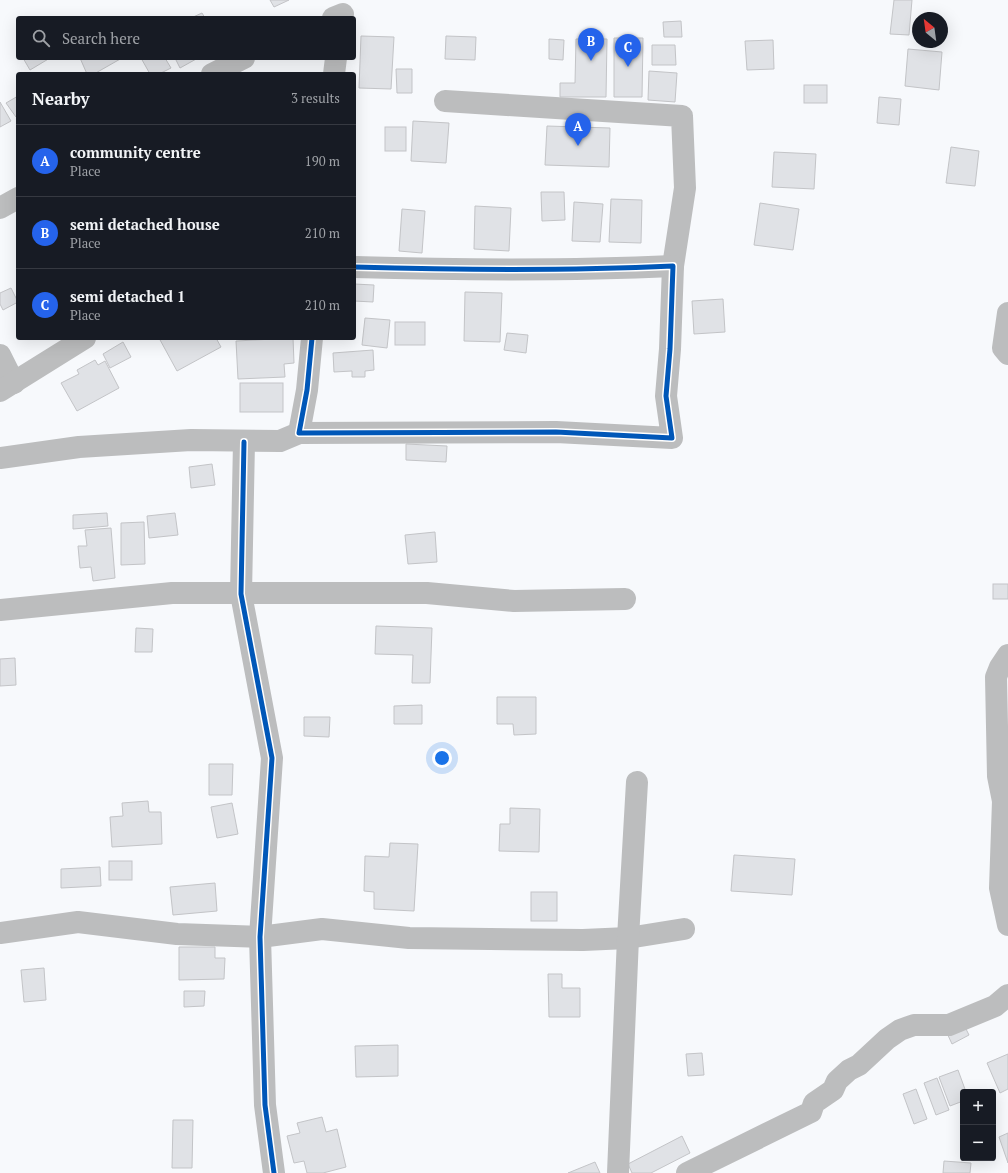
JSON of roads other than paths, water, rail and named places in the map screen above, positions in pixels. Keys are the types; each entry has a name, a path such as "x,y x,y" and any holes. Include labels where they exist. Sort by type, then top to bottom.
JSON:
{"street":[{"path":"216,72 240,60"},
{"path":"334,72 336,60"},
{"path":"0,458 79,447 176,441 280,441 299,433 556,432 672,438 666,396 670,349 673,266 685,188 682,116 445,100"},
{"path":"0,208 16,199"},
{"path":"356,267 462,270 592,270 673,266"},
{"path":"1008,313 1003,348 1008,354"},
{"path":"0,355 7,387 82,340"},
{"path":"299,433 312,340"},
{"path":"244,442 241,594 272,758 260,937 265,1105 274,1173"},
{"path":"0,610 172,593 427,593 514,601 625,599"},
{"path":"1008,655 996,677 998,776 1003,801 1000,888 1008,925"},
{"path":"618,1173 628,938 637,782"},
{"path":"0,933 78,922 177,934 260,937 322,929 409,938 531,940 628,938 684,929"},
{"path":"687,1173 811,1112 814,1103 833,1090 837,1081 849,1070 859,1065 887,1039 900,1030 914,1025 950,1025 995,1006 1008,995"}],"place":[{"name":"semi detached house","path":"591,61"},
{"name":"semi detached 1","path":"628,67"},
{"name":"community centre","path":"578,146"}]}
